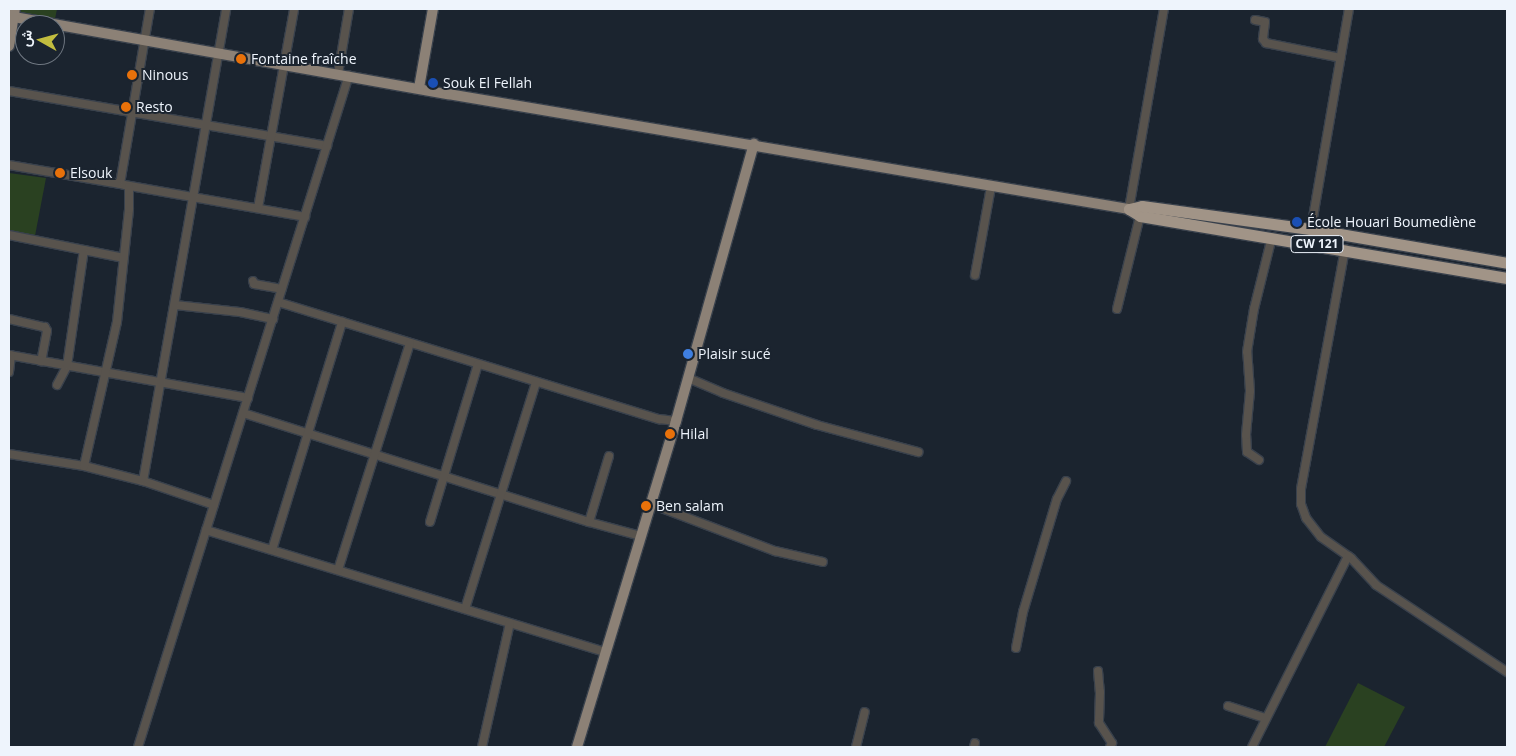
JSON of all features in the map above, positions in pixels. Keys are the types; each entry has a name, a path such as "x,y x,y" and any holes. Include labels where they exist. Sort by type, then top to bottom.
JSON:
{"highway":[{"path":"1128,209 1142,206 1311,229 1507,263"},
{"name":"CW 121","path":"1128,209 1140,216 1345,249 1507,278"}],"main road":[{"path":"419,88 433,9"},
{"path":"9,41 14,13"},
{"name":"CW 121","path":"65,27 1128,209"},
{"path":"577,747 676,421 754,144"}],"street":[{"path":"120,184 150,9"},
{"path":"143,481 162,382 226,9"},
{"path":"258,208 294,9"},
{"path":"138,747 327,146 344,74 349,9"},
{"path":"1128,209 1164,9"},
{"path":"1311,229 1349,9"},
{"path":"1255,20 1265,22 1263,39 1266,43 1341,58"},
{"path":"9,91 327,146"},
{"path":"9,165 305,217"},
{"path":"84,466 117,322 129,187"},
{"path":"975,275 991,187"},
{"path":"1116,309 1140,216"},
{"path":"9,235 124,258"},
{"path":"1259,460 1247,452 1246,435 1250,391 1247,352 1254,309 1272,237"},
{"path":"1345,249 1301,489 1301,504 1306,518 1321,537 1348,556 1376,585 1507,672"},
{"path":"57,385 67,366 84,250"},
{"path":"253,280 254,284 282,289"},
{"path":"278,302 659,419 676,421"},
{"path":"175,305 240,312 272,319"},
{"path":"9,319 45,327 47,331 41,361"},
{"path":"272,550 342,322"},
{"path":"338,570 410,343"},
{"path":"9,372 10,355 248,398"},
{"path":"430,522 478,364"},
{"path":"688,378 723,393 817,425 918,452"},
{"path":"466,610 536,382"},
{"path":"243,413 589,522 641,536"},
{"path":"9,454 84,466 143,481 214,505"},
{"path":"589,522 609,456"},
{"path":"1016,648 1026,602 1057,499 1066,481"},
{"path":"651,504 775,551 823,562"},
{"path":"206,530 605,652"},
{"path":"1252,747 1348,556"},
{"path":"482,747 510,624"},
{"path":"1098,671 1100,692 1098,722 1112,743 1110,747"},
{"path":"1228,706 1266,718"},
{"path":"856,747 865,712"}],"green space":[{"path":"18,9 57,9 56,15 17,13"},
{"path":"9,173 46,178 35,236 9,230"},
{"path":"1358,683 1405,707 1384,747 1325,747"}],"place":[{"name":"Fontaine fraîche","path":"241,59"},
{"name":"Ninous","path":"132,75"},
{"name":"Souk El Fellah","path":"433,83"},
{"name":"Resto","path":"126,107"},
{"name":"Elsouk","path":"60,173"},
{"name":"École Houari Boumediène","path":"1297,222"},
{"name":"Plaisir sucé","path":"688,354"},
{"name":"Hilal","path":"670,434"},
{"name":"Ben salam","path":"646,506"}]}
